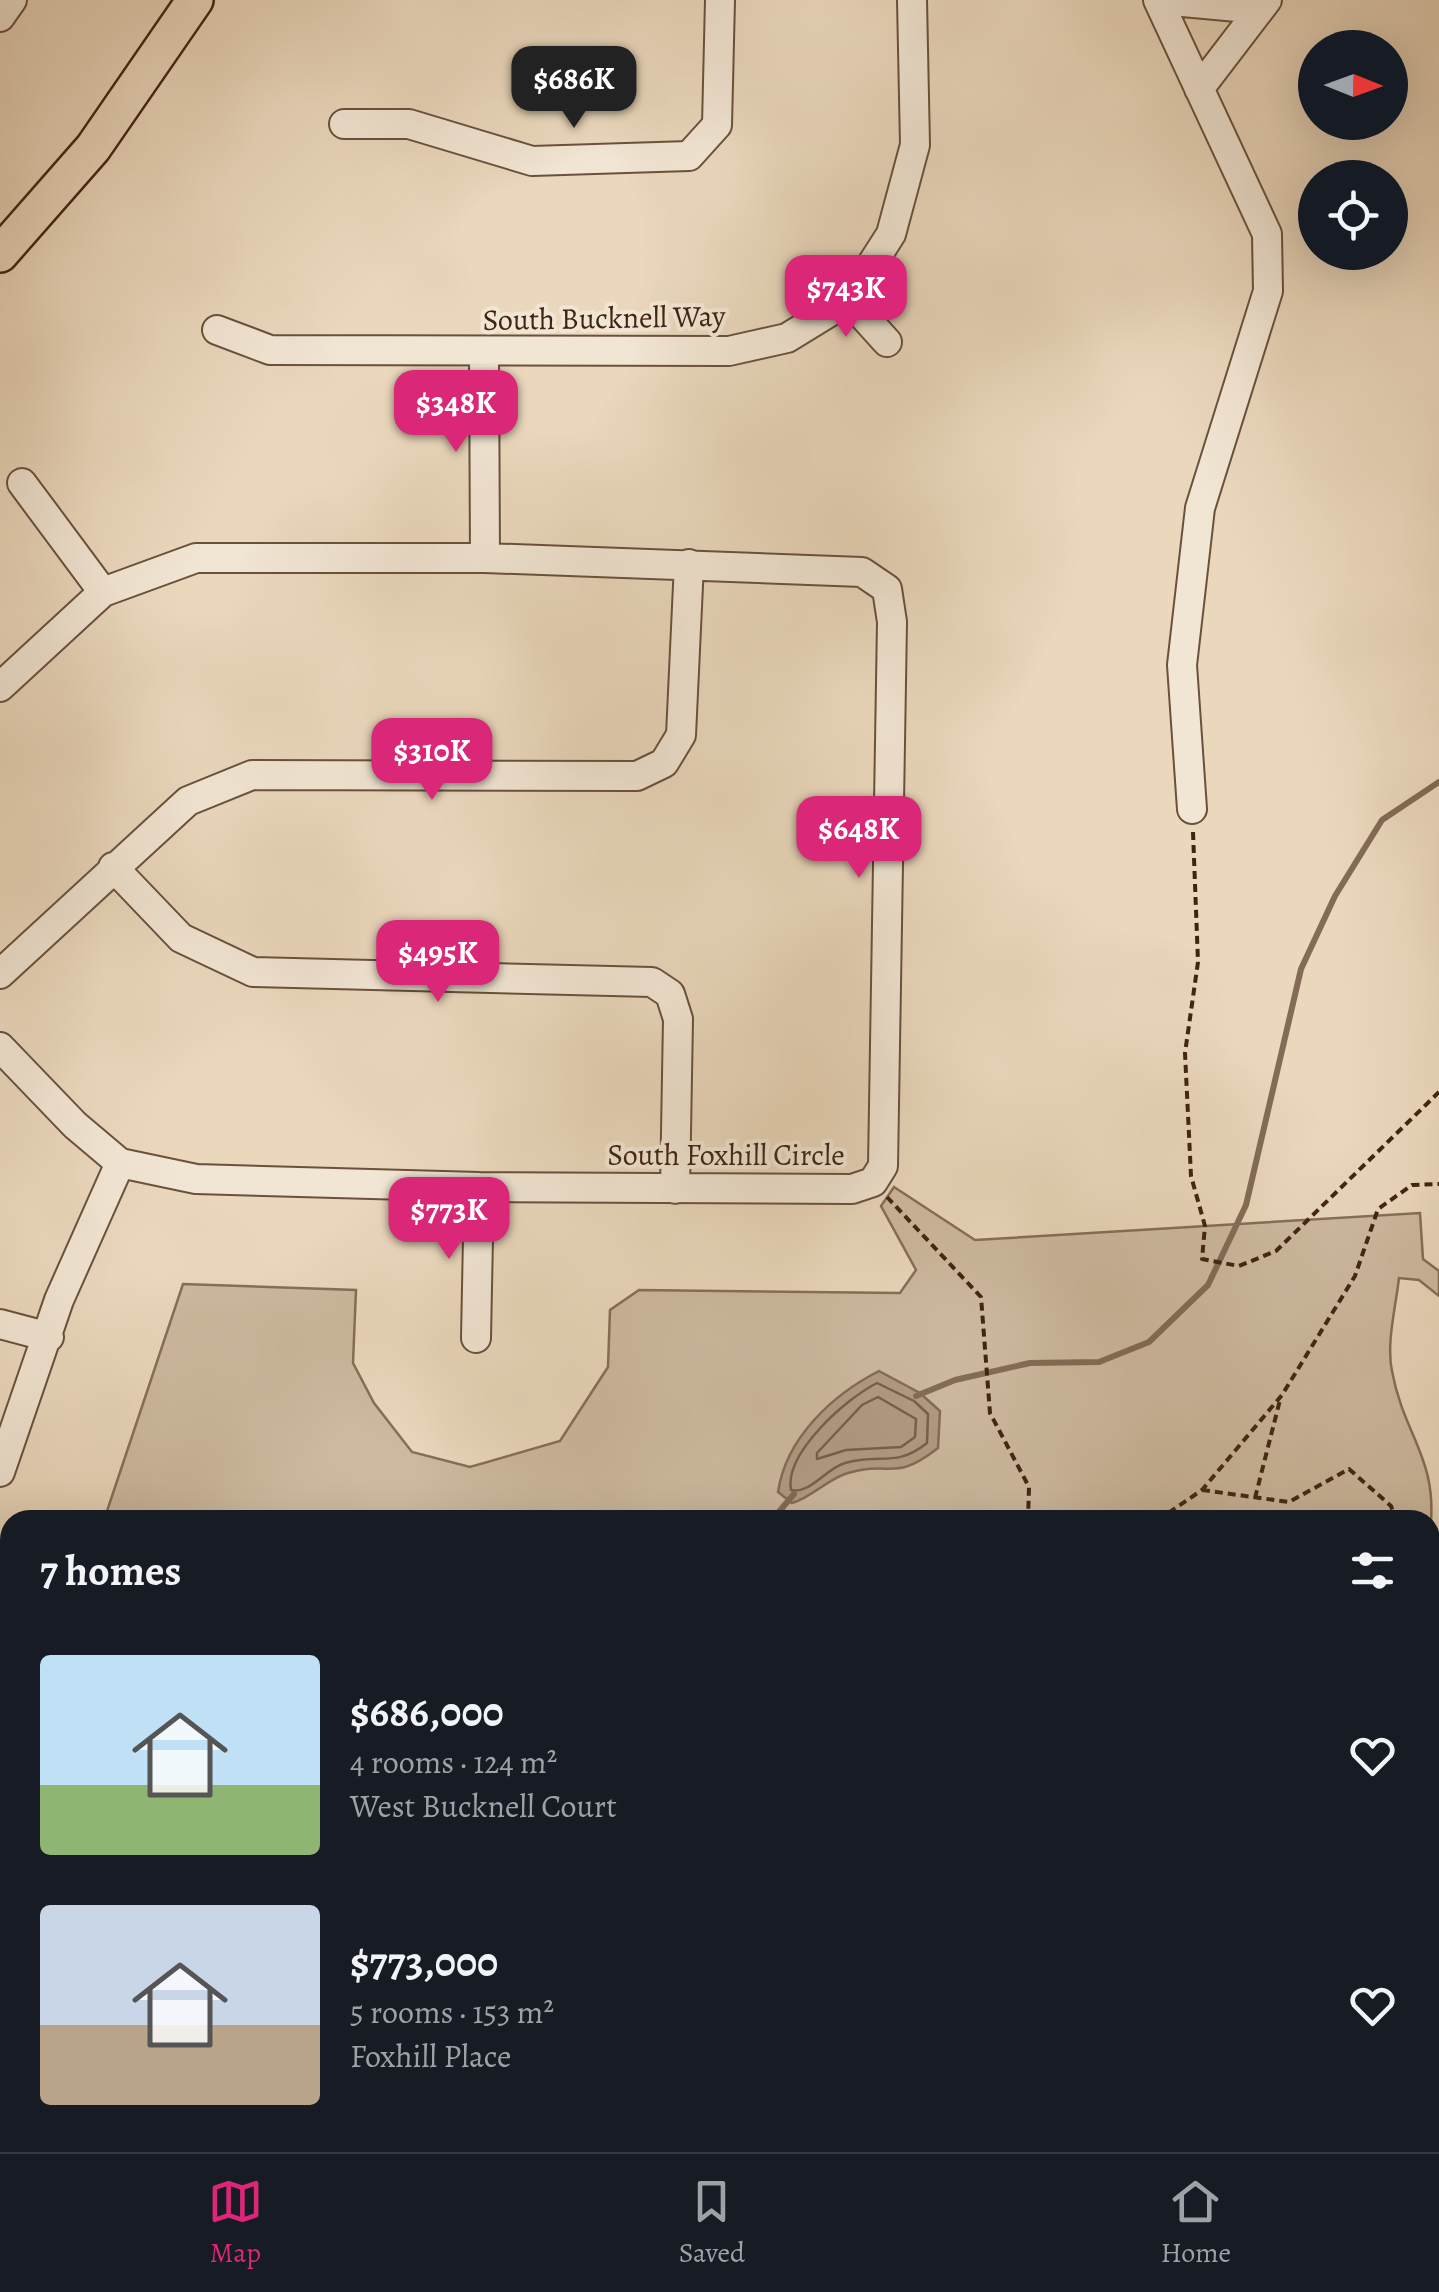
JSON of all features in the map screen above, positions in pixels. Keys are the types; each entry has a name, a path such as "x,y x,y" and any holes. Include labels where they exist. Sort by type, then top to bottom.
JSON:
{"main road":[{"path":"0,254 94,148 195,0"}],"street":[{"path":"0,17 12,0"},
{"path":"344,124 408,124 532,161 689,156 716,125 720,0"},
{"name":"South Bucknell Way","path":"217,330 270,350 730,351 788,338 849,300 891,234 915,145 912,0"},
{"path":"1192,810 1182,665 1200,508 1268,291 1266,234 1159,0 1263,5"},
{"path":"1199,89 1263,5"},
{"path":"849,300 887,342"},
{"path":"484,352 485,558"},
{"path":"22,483 103,592"},
{"name":"South Foxhill Circle","path":"0,1047 75,1125 120,1162 196,1179 676,1189 852,1188 873,1182 882,1166 883,1147 892,622 886,589 862,572 485,558 196,558 103,592 1,684"},
{"path":"0,974 188,801 252,775 637,776 664,764 681,735 688,564"},
{"path":"114,867 181,938 253,972 652,982 670,994 678,1019 676,1189"},
{"path":"0,1472 59,1300 120,1162"},
{"path":"476,1338 479,1187"},
{"path":"0,1324 49,1337"}],"path":[{"path":"1192,810 1198,962 1184,1052 1192,1176 1205,1226 1202,1259 1232,1264 1276,1251 1439,1092"},
{"path":"873,1182 981,1298 990,1414 1029,1487 1028,1510"},
{"path":"1173,1510 1202,1490 1282,1395 1355,1276 1378,1209 1412,1185 1439,1184"},
{"path":"1255,1498 1282,1395"},
{"path":"1202,1490 1289,1502 1350,1469 1393,1510"}],"shaded area":[{"path":"894,1187 975,1240 1420,1213 1423,1259 1439,1271 1439,1296 1419,1280 1399,1278 1390,1360 1397,1394 1425,1466 1431,1510 107,1510 183,1284 356,1290 353,1363 374,1403 412,1452 470,1467 560,1441 608,1367 610,1310 639,1290 900,1293 916,1270 881,1206"}],"water":[{"path":"879,1371 920,1393 940,1411 938,1448 902,1468 863,1470 840,1476 792,1503 778,1492 801,1436 828,1406"}],"waterway":[{"path":"916,1396 955,1380 1030,1363 1099,1362 1149,1342 1208,1285 1246,1205 1301,969 1335,896 1382,820 1439,782"},
{"path":"780,1510 794,1494"}]}
